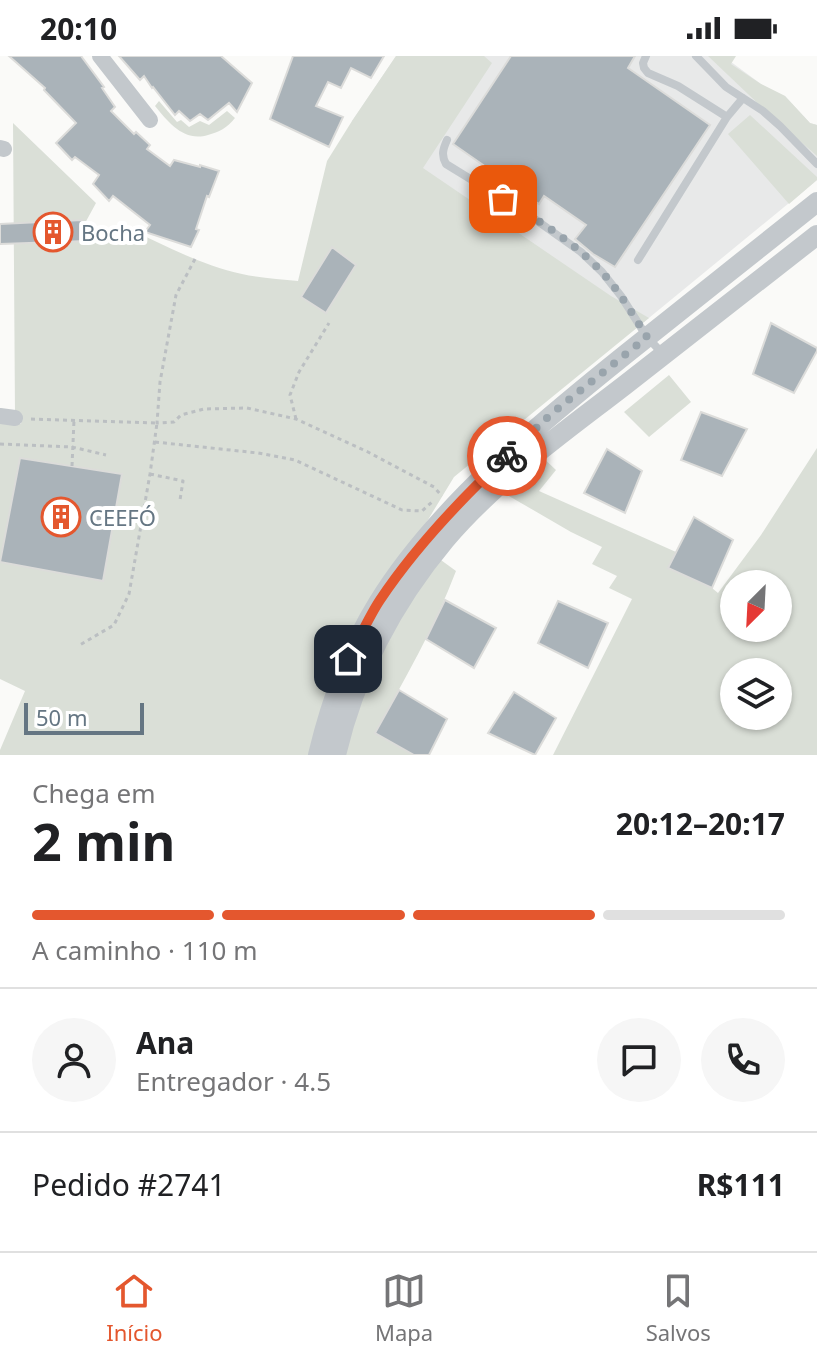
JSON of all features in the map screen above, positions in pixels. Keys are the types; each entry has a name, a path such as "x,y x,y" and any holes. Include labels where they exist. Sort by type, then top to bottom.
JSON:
{"street":[{"path":"100,56 150,120"},
{"path":"318,755 327,718 348,659 378,602 454,508 550,415 817,202"},
{"path":"336,755 365,665 402,597 446,540 528,462 817,235"}],"lane":[{"path":"646,56 643,63 648,73 678,86 727,117"},
{"path":"696,56 726,87 780,126 817,164"},
{"path":"638,260 727,117 743,98"},
{"path":"447,140 442,157 446,164 529,215 581,252 602,272 663,355"}],"path":[{"path":"78,646 114,625 129,594 176,295 195,259"},
{"path":"296,419 290,395 299,372 329,323"},
{"path":"8,417 157,423 174,422 181,415 204,409 247,408 296,419 368,452 434,487 454,508"},
{"path":"72,466 74,420"},
{"path":"155,442 295,460 402,510 422,511"},
{"path":"0,444 72,447 106,455"},
{"path":"150,474 183,481 180,500"}],"shaded area":[{"path":"396,56 723,56 761,84 785,96 810,123 817,125 817,180 644,322 352,121"},
{"path":"396,56 484,56 492,63 423,168 611,296 649,318 454,477 378,602 321,755 0,755 25,691 0,679 0,424 21,424 22,415 15,414 13,123 96,203 84,225 114,244 126,227 182,254 227,270 298,281 327,161"},
{"path":"708,56 736,56 731,64 785,96 810,123 817,125 817,156 768,113"},
{"path":"159,101 177,122 181,120 189,127 200,121 209,125 227,111 235,118 216,132 192,136 178,130 166,119 155,106"},
{"path":"750,115 817,177 789,204 728,134"},
{"path":"669,375 691,402 649,437 624,412"},
{"path":"817,448 817,755 553,755 632,599 609,588 617,576 592,564 602,547 497,489 538,453 556,470 539,491 676,552 668,568 718,593 720,590 720,642 792,642 792,570 735,570"},
{"path":"434,555 456,571 429,633 375,733 414,755 336,755 342,729"}],"building":[{"path":"9,56 81,56 115,107 111,111 150,145 147,149 170,166 174,160 219,171 207,196 196,229 199,230 191,247 145,232 150,225 113,196 109,201 93,184 99,175 75,157 72,160 56,143 76,123 45,88"},
{"path":"119,56 221,56 252,83 237,112 229,103 208,120 200,114 190,121 179,111 175,115 144,76 140,80"},
{"path":"293,56 384,56 371,78 351,68 341,88 328,82 316,106 343,117 329,147 270,119"},
{"path":"511,56 635,56 628,68 710,125 615,267 575,239 586,225 544,196 539,204 453,144"},
{"name":"Bocha","path":"82,220 87,241 0,244 0,224"},
{"path":"332,247 356,265 326,313 301,297"},
{"path":"771,323 817,348 794,393 753,374"},
{"path":"701,412 747,429 722,476 681,460"},
{"path":"607,449 642,471 625,513 584,493"},
{"name":"CEEFÓ","path":"20,458 122,474 103,581 0,562"},
{"path":"694,517 733,540 712,588 668,568"},
{"path":"445,600 496,628 474,668 426,639"},
{"path":"558,601 608,623 588,668 538,643"},
{"path":"399,690 447,719 429,755 414,755 375,733"},
{"path":"514,692 556,718 535,755 488,733"}],"way so far":[{"path":"503,199 554,232 602,272 647,337 550,415 507,456"}],"place":[{"name":"Bocha","path":"53,232"},
{"name":"CEEFÓ","path":"61,517"}],"route":[{"path":"348,659 378,602 411,558 446,515 507,456"}]}
